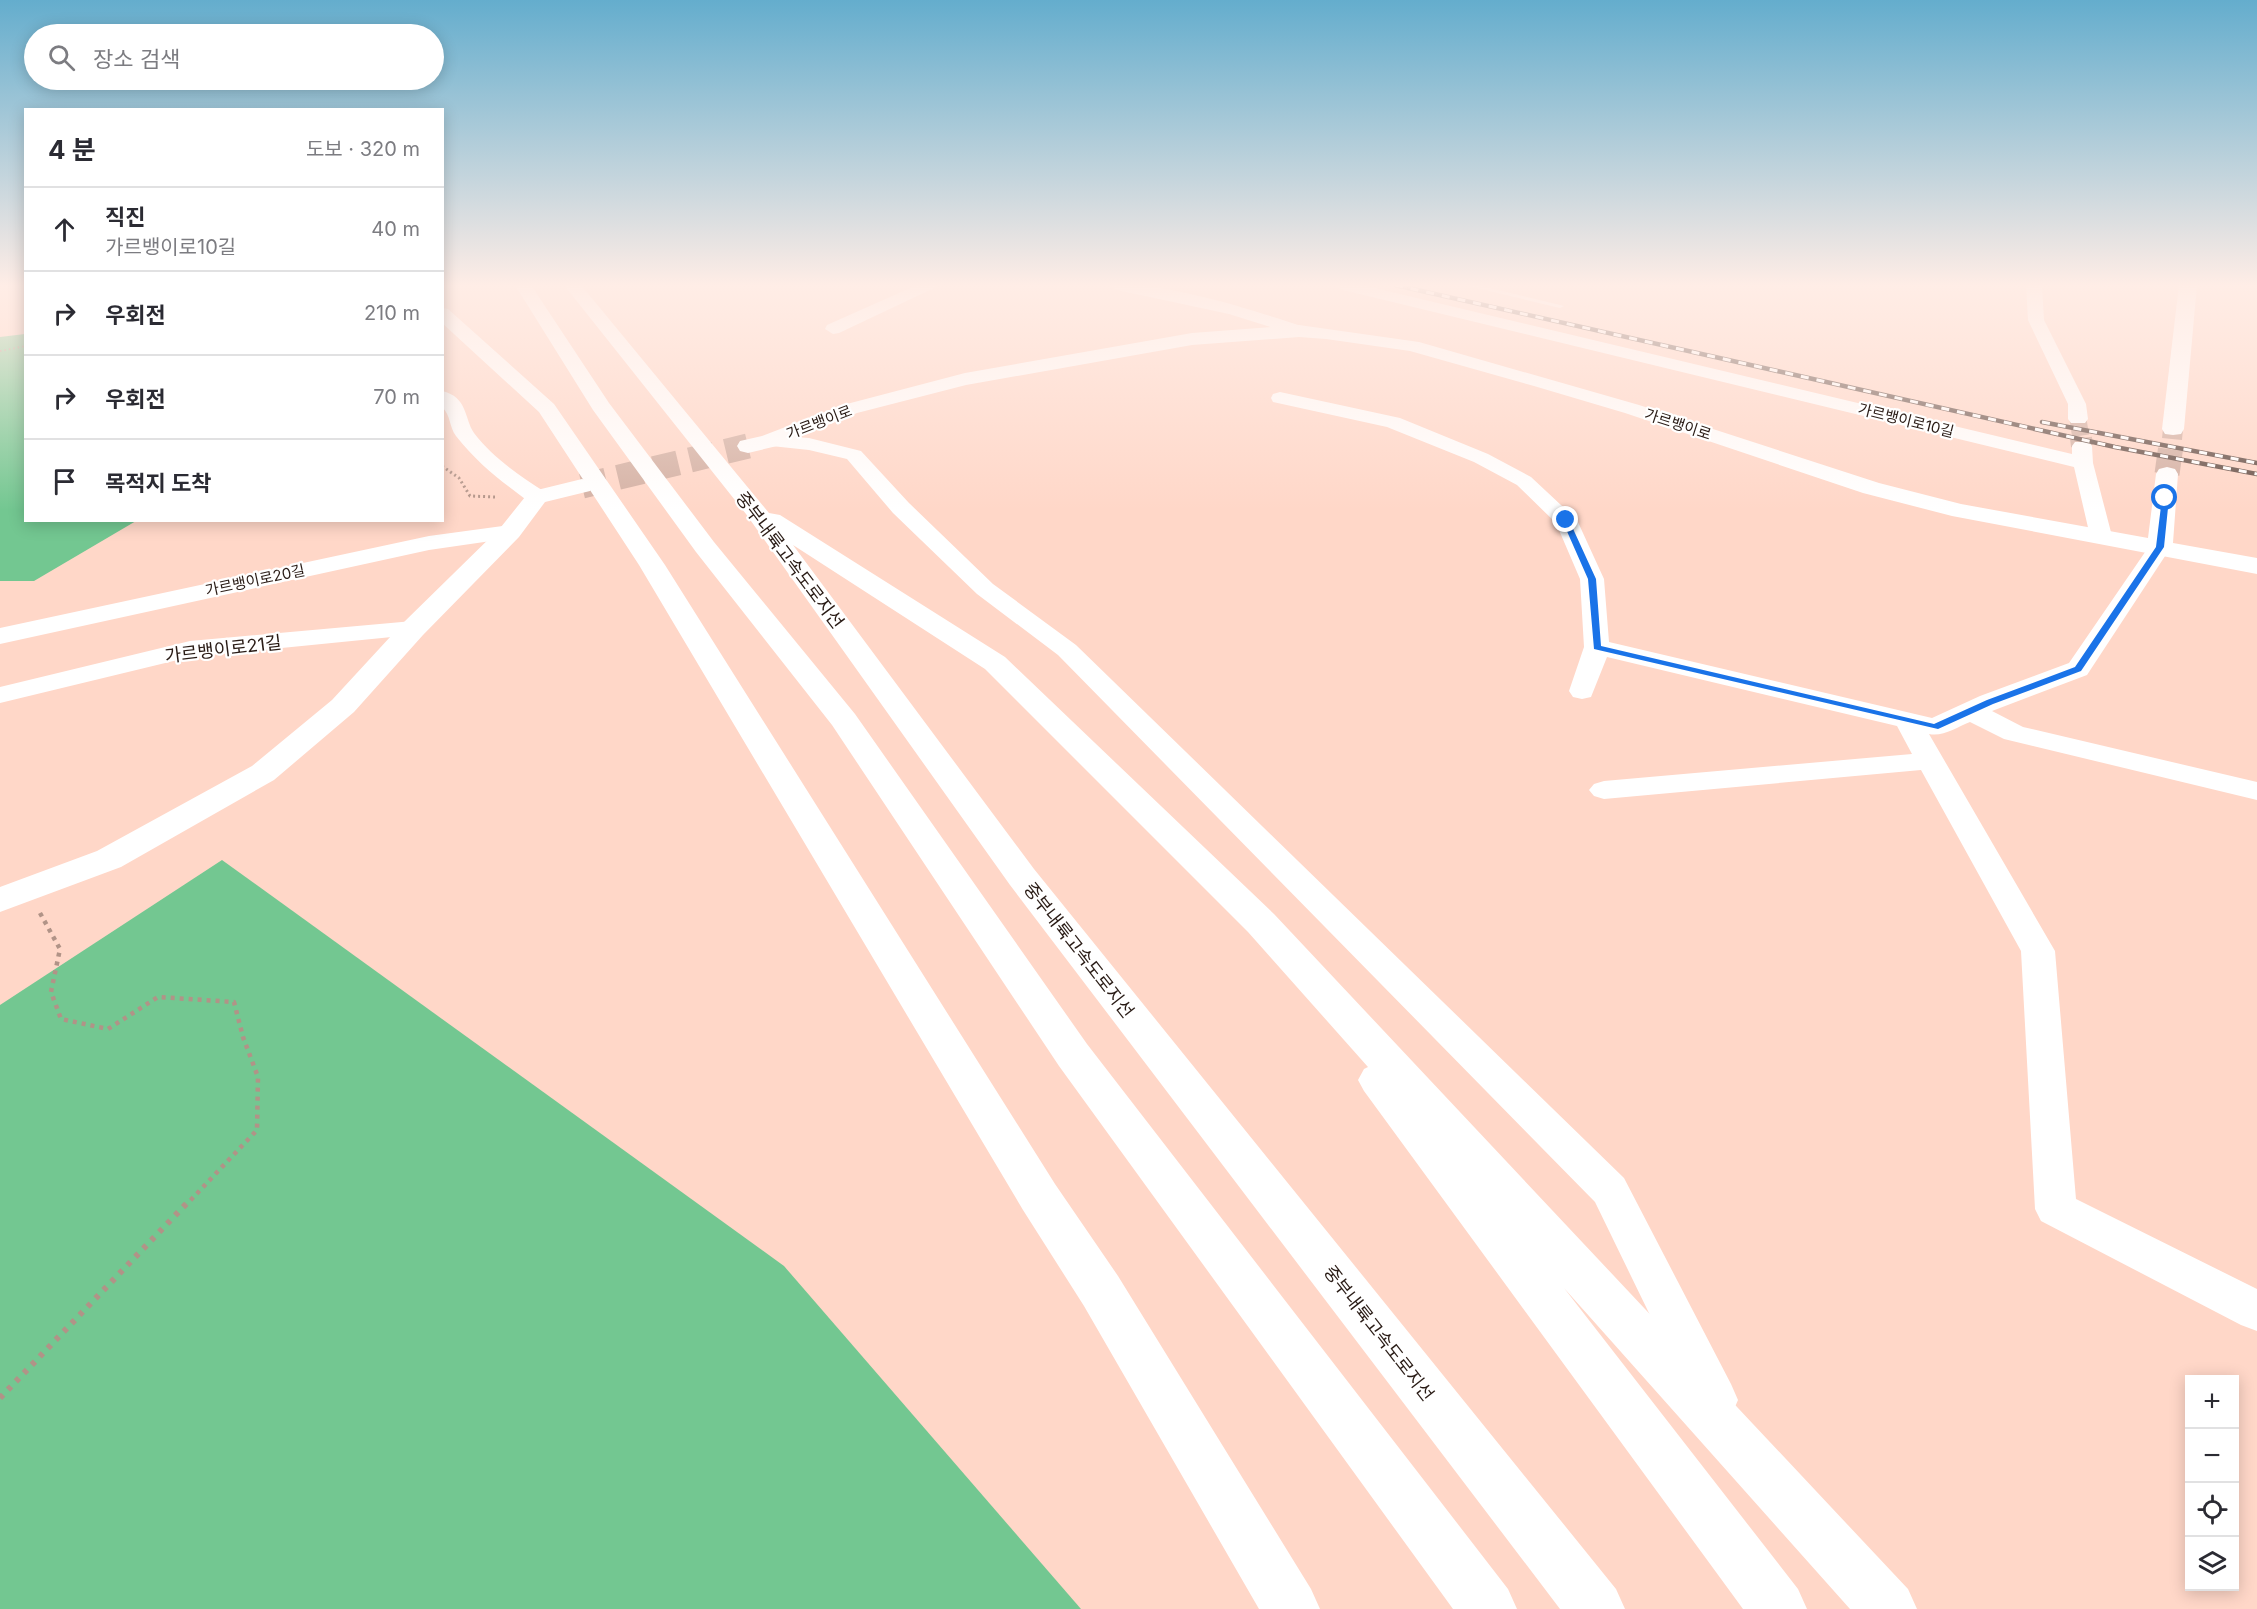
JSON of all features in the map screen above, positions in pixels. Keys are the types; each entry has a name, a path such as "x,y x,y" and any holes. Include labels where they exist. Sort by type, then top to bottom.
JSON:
{"main road":[{"path":"493,360 547,408 652,565 1039,1197 1101,1291 1290,1609"},
{"path":"571,360 600,406 705,547 844,720 1073,1055 1488,1609"},
{"name":"중부내륙고속도로지선","path":"633,360 754,509 1022,877 1596,1609"},
{"name":"가르뱅이로","path":"758,443 850,409 965,379 1072,360"},
{"name":"가르뱅이로","path":"1461,360 1632,409 1871,488 1960,511 2257,566"},
{"path":"2173,429 2180,360"},
{"path":"2160,547 2167,474"},
{"path":"0,900 109,859 263,773 343,706 413,629 510,532 537,497 582,486"},
{"path":"754,509 995,663 1261,923 1888,1609"},
{"path":"1261,923 1778,1609"}],"street":[{"name":"가르뱅이로10길","path":"1672,360 2083,454 2101,536"},
{"path":"2056,360 2077,404 2078,419"},
{"path":"444,398 457,410 463,432 494,467 537,497"},
{"path":"1280,398 1393,422 1481,458 1524,481 1566,520 1592,579 1597,647 1582,691"},
{"path":"758,443 809,444 854,455 901,508 985,589 1067,650 1610,1190 1735,1440"},
{"name":"가르뱅이로20길","path":"0,636 429,543 510,532"},
{"path":"1597,647 1935,727 2078,669 2160,547"},
{"name":"가르뱅이로21길","path":"0,695 190,649 413,629"},
{"path":"1970,711 2014,734 2257,791"},
{"path":"1906,720 2038,951 2056,1209 2257,1311"},
{"path":"1604,790 1930,761"}],"path":[{"path":"0,1398 257,1130 258,1077 243,1037 234,1002 158,998 108,1029 62,1019 51,992 60,949 39,910"}],"green space":[{"path":"0,360 24,360 24,522 134,522 34,581 0,581"},
{"path":"222,860 784,1266 1081,1609 0,1609 0,1005"}],"tunnel":[{"path":"2078,419 2081,439"},
{"path":"2172,439 2173,429"},
{"path":"2081,438 2082,446"},
{"path":"2167,474 2172,438"},
{"path":"582,486 748,446"}],"railway":[{"path":"1729,360 2115,447 2257,474"},
{"path":"2042,422 2257,463"}],"route":[{"path":"1566,520 1592,579 1597,647 1935,727 1990,702 2078,669 2160,547 2165,498"}]}
